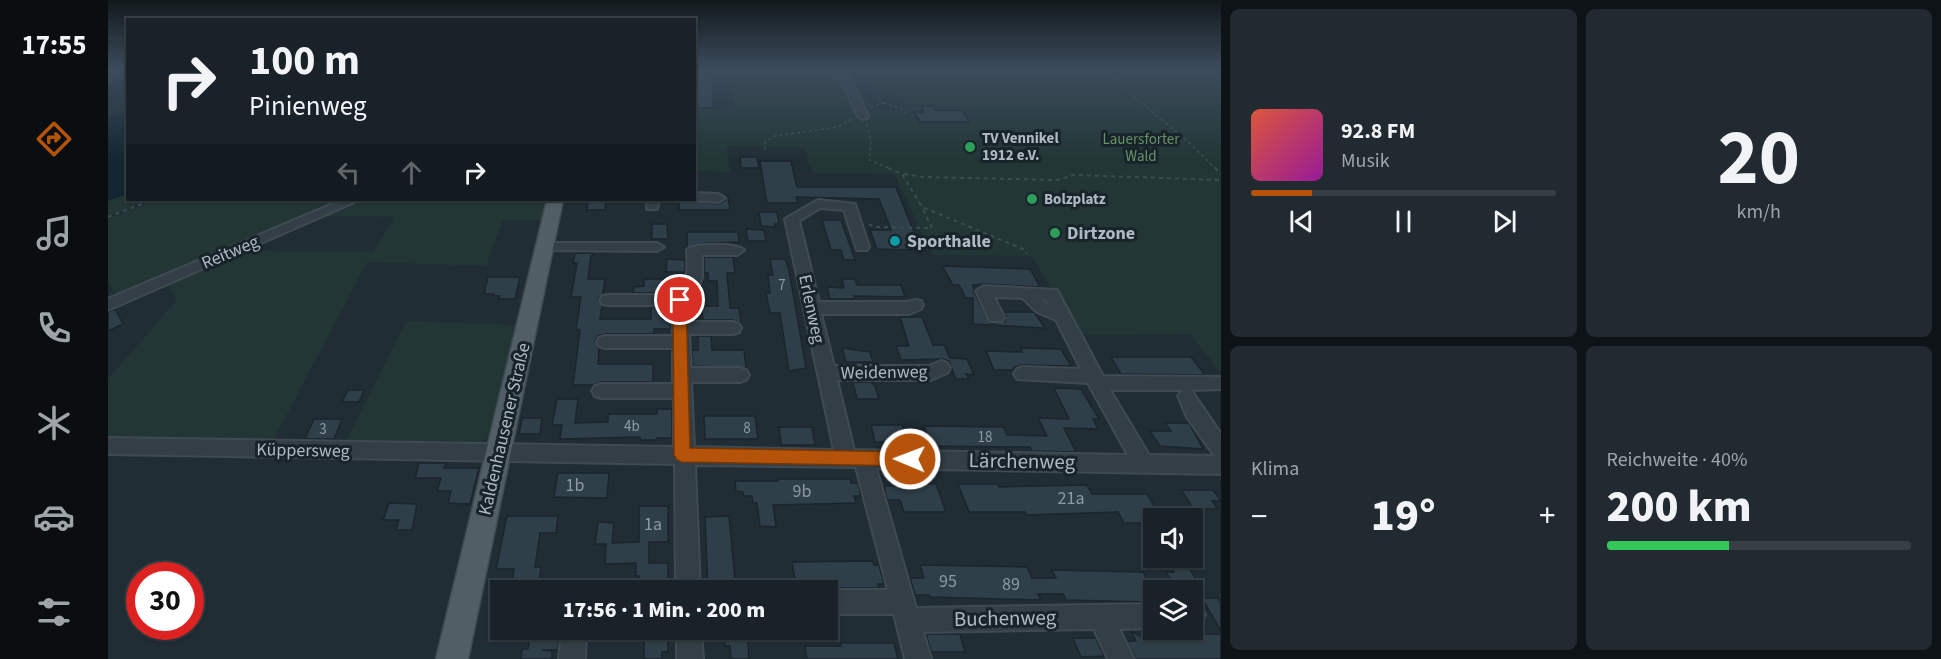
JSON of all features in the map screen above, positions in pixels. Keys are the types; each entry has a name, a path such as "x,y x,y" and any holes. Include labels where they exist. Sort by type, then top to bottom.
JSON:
{"main road":[{"name":"Kaldenhausener Straße","path":"452,659 555,201"}],"street":[{"path":"856,100 863,116"},
{"name":"Reitweg","path":"108,305 350,201"},
{"name":"Erlenweg","path":"854,224 850,207 818,204 792,219 825,373 906,611 918,659"},
{"path":"854,224 862,247"},
{"path":"544,247 657,247"},
{"path":"688,580 680,335 685,295 695,279 694,250 737,250"},
{"path":"996,317 984,291 1051,294 1095,380 1144,464"},
{"path":"608,300 685,295"},
{"path":"812,308 909,308 915,304"},
{"path":"605,342 733,328"},
{"name":"Weidenweg","path":"825,373 931,373 941,368"},
{"path":"1023,374 1095,380 1218,383"},
{"path":"601,391 740,375"},
{"name":"Lärchenweg","path":"499,451 1144,464 1221,462 1187,396"},
{"name":"Küppersweg","path":"108,446 473,453 499,451"},
{"name":"Buchenweg","path":"838,604 906,611 1143,616"},
{"path":"1101,617 1120,659"},
{"path":"572,659 573,640"},
{"path":"689,640 690,659"}],"path":[{"path":"1138,100 1184,138 1221,174"},
{"path":"875,116 870,106 883,103 903,109 907,116"},
{"path":"765,150 765,142 775,136 838,127 863,116 871,142 869,160 902,174 923,177 1057,180 1074,176 1098,175 1140,179 1174,177 1221,180"},
{"path":"854,224 869,224 874,227 932,228 902,174"},
{"path":"108,217 149,201"},
{"path":"922,207 1023,249 1026,254"}],"green space":[{"name":"Lauersforter Wald","path":"734,100 868,100 874,110 904,111 904,104 897,100 1221,100 1221,373 1190,334 1079,335 1032,256 932,255 894,174 812,173 804,147 727,146 730,172 696,171 696,109 735,108"},
{"path":"126,194 126,201 146,201 108,216 108,201"},
{"path":"153,201 344,201 117,297 108,282 108,219"},
{"path":"359,201 547,201 542,220 503,220 486,266 367,262 271,445 108,441 108,379 176,301 169,284 243,251 373,252 394,217 325,216"},
{"path":"406,321 517,325 489,434 480,446 343,447"}],"water":[{"path":"108,100 119,100 108,105"},
{"path":"126,112 126,194 108,201 108,117"}],"building":[{"path":"696,100 713,100 714,108 696,108"},
{"path":"921,106 933,106 935,110 962,110 970,122 920,122 914,112 924,112"},
{"path":"740,157 757,157 759,168 741,168"},
{"path":"760,161 791,161 797,187 896,187 921,250 877,249 870,230 891,230 879,199 796,197 798,203 767,203"},
{"path":"728,196 730,210 679,210 679,201 718,204 726,200"},
{"path":"588,201 606,201 605,210 587,210"},
{"path":"759,212 777,212 779,224 775,224 775,227 761,226"},
{"path":"822,220 841,220 855,260 844,260 841,250 831,250"},
{"path":"652,224 667,224 668,239 652,239"},
{"path":"746,229 764,230 766,241 748,241"},
{"path":"687,232 738,232 739,242 706,243 687,248"},
{"path":"575,253 594,253 591,256 588,279 605,279 603,293 598,299 602,306 600,319 651,319 651,307 662,307 662,319 670,319 671,329 654,329 654,334 605,334 598,336 595,341 599,348 598,364 653,364 653,382 601,382 593,385 573,385 580,330 576,330 581,297 571,297 577,263 573,263"},
{"path":"704,257 733,257 735,273 727,273 730,308 739,308 741,323 733,320 703,320 701,306 718,306 717,281 708,281 708,273 704,272"},
{"path":"667,259 685,260 685,272 666,272"},
{"path":"770,259 785,259 789,270 806,368 789,371 780,313 770,313 766,293 770,293 768,275 773,275"},
{"path":"942,266 1030,269 1040,287 984,284 973,285 974,292 990,323 1004,322 1006,316 1004,312 1034,312 1045,328 973,324 973,298 966,298 959,285 953,285"},
{"path":"488,277 520,277 515,299 499,299 500,296 494,296 494,294 484,294"},
{"path":"644,279 665,279 665,293 633,293 634,287 644,286"},
{"path":"842,279 855,279 857,285 901,285 905,297 854,296 855,299 830,299 827,287 844,288"},
{"path":"115,309 123,324 108,331 108,312"},
{"path":"900,317 922,317 933,345 944,345 950,358 967,359 974,375 966,374 969,379 956,379 949,361 942,359 901,360 896,346 909,346"},
{"path":"698,336 711,336 712,350 744,350 746,368 693,366 692,350 698,350"},
{"path":"842,348 870,352 873,362 846,362"},
{"path":"1021,348 1061,349 1071,366 1023,365 1014,367 1013,370 994,370 986,351 1022,352"},
{"path":"1111,357 1191,357 1205,375 1121,374"},
{"path":"853,382 871,382 875,386 879,399 857,399"},
{"path":"1054,388 1081,389 1099,419 1093,419 1098,429 1064,428 1076,452 1032,451 1030,447 931,446 924,426 1004,427 1007,435 1047,436 1038,418 1069,419"},
{"path":"348,390 364,390 359,402 342,402"},
{"path":"557,399 578,399 575,423 608,422 608,414 657,414 657,409 672,409 672,438 657,438 657,440 640,440 640,437 560,439 562,425 552,425"},
{"path":"704,416 755,416 758,439 705,439"},
{"path":"522,418 542,418 540,434 519,434"},
{"path":"314,419 342,419 334,439 305,439"},
{"path":"1165,423 1189,423 1203,449 1160,446 1150,431 1171,431"},
{"path":"871,425 902,425 908,443 875,442"},
{"path":"779,427 812,427 815,445 781,445"},
{"path":"419,463 446,463 444,468 479,468 470,504 448,503 451,491 437,491 441,478 415,478"},
{"path":"558,473 609,473 607,498 554,497"},
{"path":"778,479 850,479 851,483 858,483 861,496 854,496 856,503 773,505 776,527 760,526 757,503 753,503 752,496 743,496 743,492 736,491 735,481 778,481"},
{"path":"895,484 936,484 946,512 904,512 900,500 887,500 884,486 896,486"},
{"path":"958,484 998,484 999,487 1087,485 1092,494 1147,494 1155,508 1143,508 1143,523 1124,523 1118,512 1026,515 1025,512 969,512"},
{"path":"1181,490 1213,490 1221,501 1212,501 1218,509 1193,508"},
{"path":"389,503 417,504 412,530 396,530 399,520 383,520"},
{"path":"639,506 668,506 668,542 649,542 649,563 668,563 668,580 639,580 639,576 636,576 636,563 605,564 606,544 595,544 598,522 614,523 612,543 639,542"},
{"path":"507,516 558,516 556,533 540,533 535,567 541,567 539,580 512,580 514,569 496,569"},
{"path":"729,516 735,580 708,580 705,517"},
{"path":"873,561 874,565 879,565 884,584 878,584 879,588 838,588 838,580 795,580 792,562"},
{"path":"920,565 1027,567 1032,578 1056,578 1052,570 1143,572 1147,580 1143,580 1143,602 1066,600 1063,594 1038,594 1041,600 915,595 910,578 924,578"},
{"path":"1172,568 1189,568 1197,580 1171,580 1166,572 1174,572"},
{"path":"1203,598 1218,598 1221,604 1221,631"},
{"path":"1131,631 1143,640 1203,640 1203,634 1221,634 1221,659 1136,659 1127,641 1136,641"},
{"path":"926,634 960,634 965,652 931,652"},
{"path":"1073,638 1096,638 1104,656 1081,657"},
{"path":"529,640 559,640 558,650 542,650 552,651 552,659 521,659 522,649 528,649"},
{"path":"644,640 668,640 668,652 662,652 662,659 644,659"},
{"path":"725,640 748,640 749,659 731,659 730,646 725,646"},
{"path":"840,643 894,643 898,659 807,659 805,646 841,646"}],"place":[{"name":"TV Vennikel 1912 e.V.","path":"970,147"},
{"name":"Bolzplatz","path":"1032,199"},
{"name":"Dirtzone","path":"1055,233"},
{"name":"Sporthalle","path":"895,241"}],"route":[{"path":"680,300 682,455 910,459"}]}
